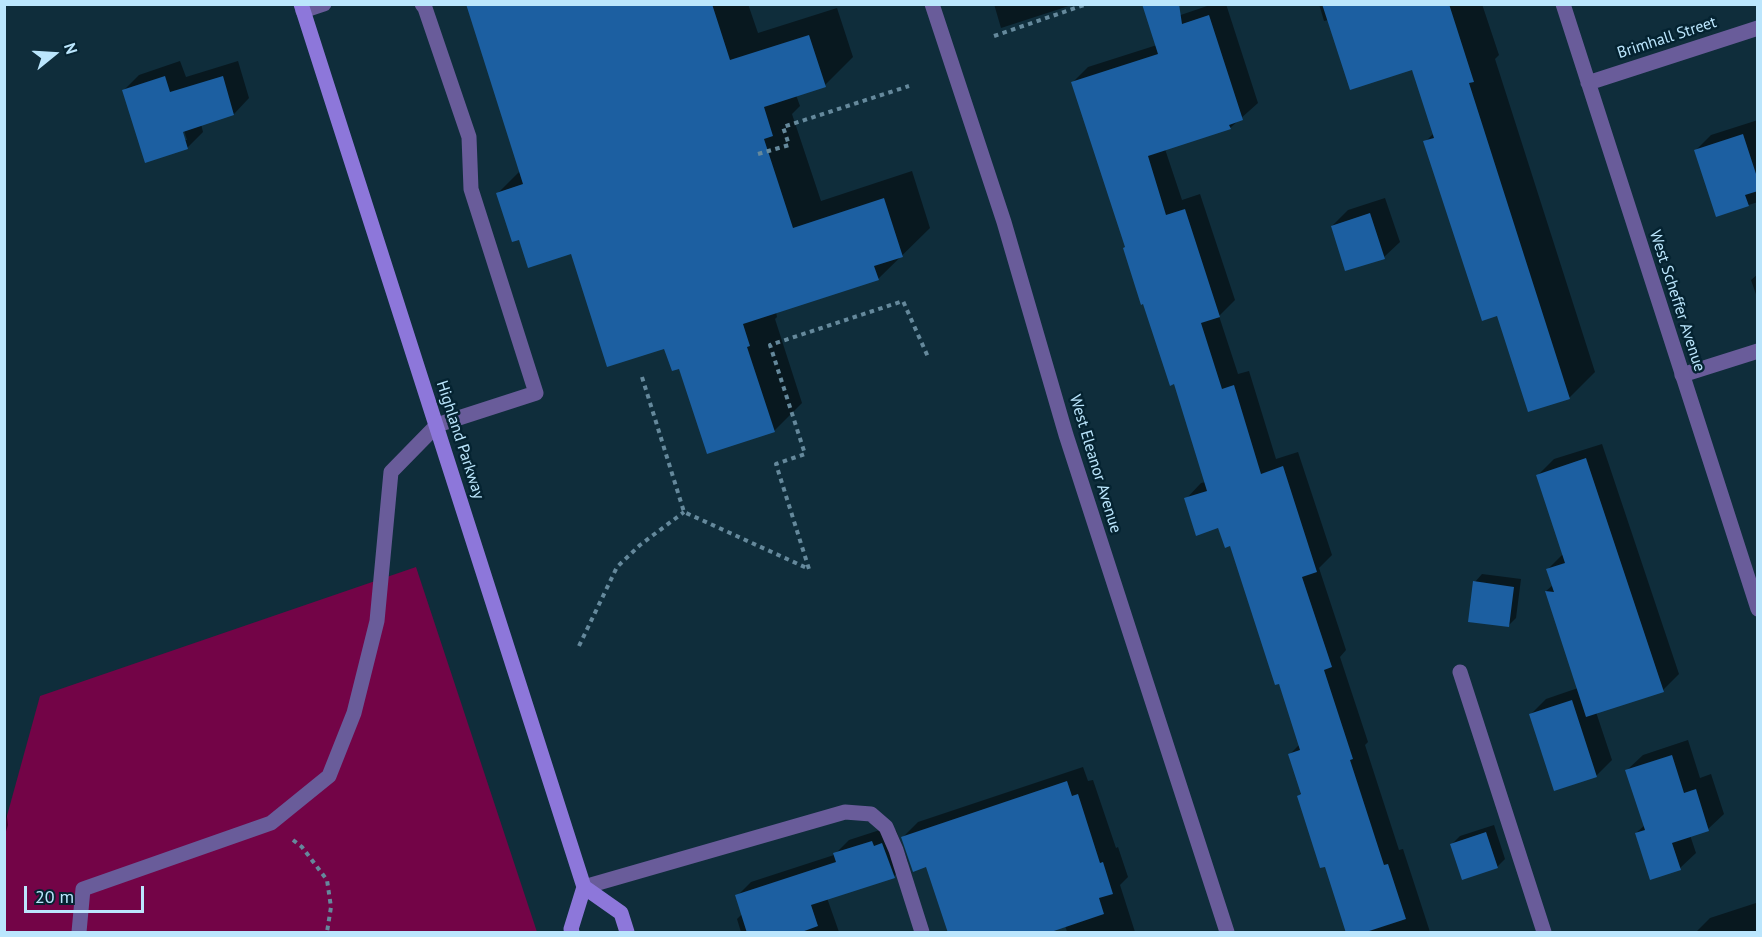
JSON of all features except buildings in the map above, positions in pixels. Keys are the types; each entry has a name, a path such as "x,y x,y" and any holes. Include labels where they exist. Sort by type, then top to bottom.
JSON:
{"street":[{"path":"302,8 324,4"},
{"path":"79,933 83,890 271,823 329,776 354,713 377,621 391,472 437,425 536,393 471,189 469,137 422,4"},
{"name":"West Eleanor Avenue","path":"932,4 1004,222 1066,435 1227,933"},
{"name":"West Scheffer Avenue","path":"1563,4 1758,609"},
{"name":"Highland Parkway","path":"302,8 584,887"},
{"name":"Brimhall Street","path":"1588,83 1758,28"},
{"path":"1682,375 1758,351"},
{"path":"1460,672 1544,933"},
{"path":"584,887 845,812 871,814 886,827 896,850 922,933"},
{"path":"572,933 571,929 584,887"},
{"path":"584,887 621,913 627,933"}],"path":[{"path":"994,36 1087,4"},
{"path":"758,154 789,145 783,128 909,86"},
{"path":"642,377 684,512 809,569 776,464 805,454 770,345 903,301 928,357"},
{"path":"579,646 617,567 640,545 684,512"},
{"path":"271,823 302,847 327,880 331,907 327,933"}],"shaded area":[{"path":"416,567 537,932 5,932 5,823 40,696"}]}
